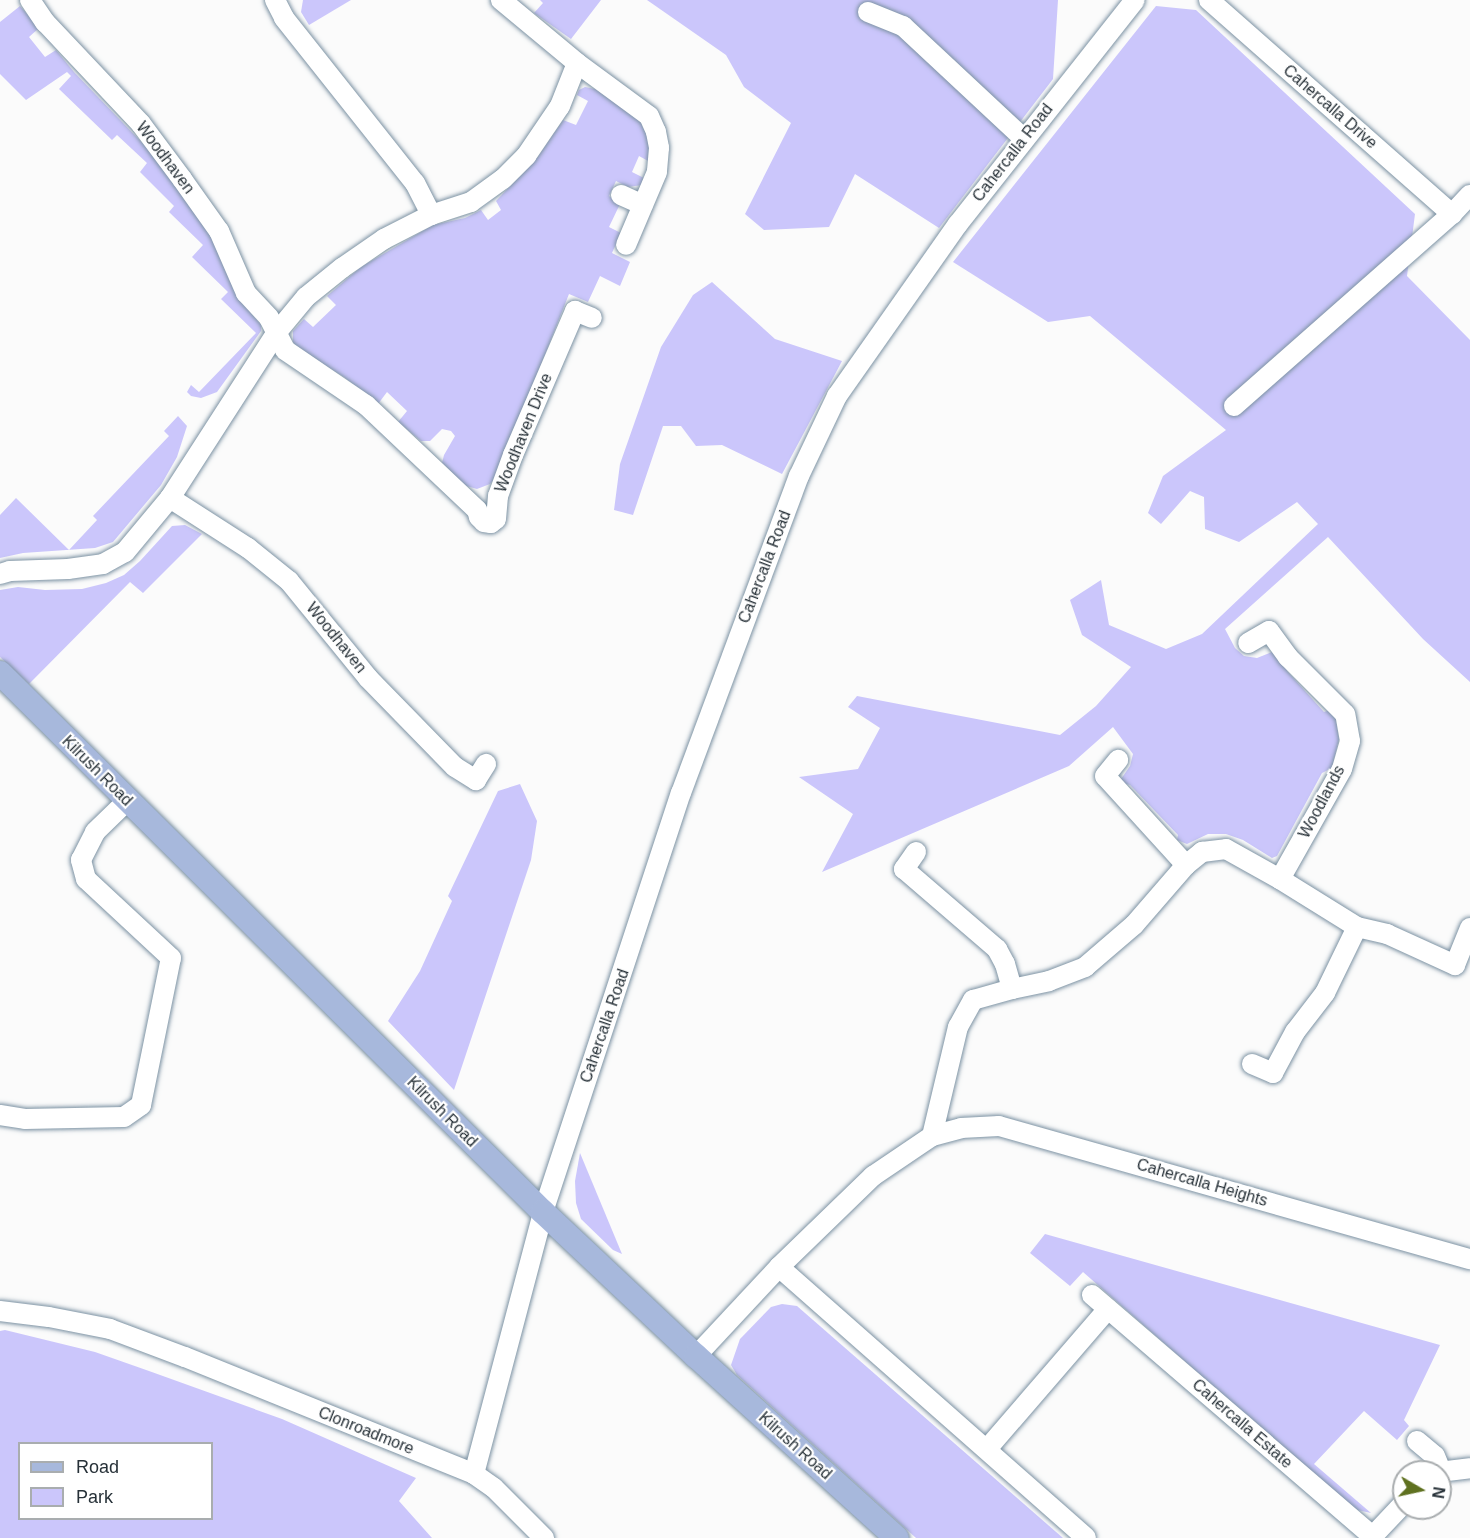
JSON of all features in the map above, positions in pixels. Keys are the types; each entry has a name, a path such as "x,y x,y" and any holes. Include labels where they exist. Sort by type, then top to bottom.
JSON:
{"main road":[{"name":"Kilrush Road","path":"0,674 543,1212 696,1356 897,1538"}],"street":[{"name":"Woodhaven","path":"30,0 45,22 141,124 168,161 219,231 246,293 269,318 285,350 366,405 456,489"},
{"path":"274,0 284,18 415,183 431,215"},
{"path":"501,0 577,63 650,116 659,148 657,172 626,245"},
{"name":"Cahercalla Road","path":"543,1212 681,793 799,476 837,396 958,225 1135,0"},
{"name":"Cahercalla Drive","path":"1209,0 1452,214"},
{"path":"868,12 903,26 1024,139"},
{"path":"0,574 10,571 68,569 103,564 125,552 170,498 277,332 306,297 384,239 431,215 471,202 503,179 526,156 560,105 577,63"},
{"path":"621,195 643,205"},
{"path":"1234,406 1452,214 1470,195"},
{"name":"Woodhaven Drive","path":"456,489 477,510 478,517 484,522 496,519 498,496 513,455 574,311 592,318"},
{"name":"Woodhaven","path":"170,498 248,548 289,581 368,678 455,767 476,780 486,764"},
{"name":"Woodlands","path":"1248,643 1269,631 1288,657 1345,714 1350,741 1342,769 1280,879"},
{"path":"1118,760 1105,776 1186,865"},
{"path":"0,1115 25,1119 124,1117 141,1105 171,958 86,879 81,860 95,832 127,801"},
{"path":"696,1356 779,1268 873,1176 932,1136 958,1026 973,1000 1049,981 1085,967 1134,925 1186,865 1202,852 1226,849 1280,879 1357,927 1388,934 1462,969 1470,928"},
{"path":"916,852 904,869 997,949 1005,964 1012,989"},
{"path":"1252,1064 1274,1073 1295,1032 1325,993 1357,927"},
{"name":"Cahercalla Heights","path":"932,1136 961,1128 999,1126 1470,1259"},
{"path":"474,1474 543,1212"},
{"path":"779,1268 1086,1538"},
{"name":"Cahercalla Estate","path":"1092,1295 1372,1537"},
{"path":"987,1449 1108,1310"},
{"name":"Clonroadmore","path":"0,1311 49,1317 110,1329 474,1474 494,1488 544,1538"},
{"path":"1417,1441 1435,1456 1436,1460"},
{"path":"1452,1470 1470,1468"},
{"path":"1372,1537 1392,1516"}],"green space":[{"path":"303,0 351,0 309,25 301,12"},
{"path":"540,0 601,0 571,39 534,13 543,3"},
{"path":"647,0 1058,0 1053,79 939,228 855,174 829,227 764,230 745,214 791,123 744,87 726,55"},
{"path":"20,6 39,28 29,37 45,57 56,50 74,72 149,150 210,234 243,303 261,325 261,331 217,392 201,398 191,396 187,392 191,385 199,392 256,333 221,299 228,292 192,257 203,245 169,212 174,206 140,172 147,163 117,135 112,140 59,89 71,76 67,72 26,100 0,74 0,22"},
{"path":"1156,6 1196,10 1415,214 1407,276 1470,340 1470,682 1423,639 1328,537 1225,629 1235,648 1244,656 1257,658 1272,652 1285,661 1287,671 1324,712 1330,710 1336,720 1339,739 1332,768 1322,773 1277,856 1272,858 1243,840 1226,834 1208,834 1187,844 1177,840 1178,835 1130,785 1119,782 1130,766 1133,754 1113,727 1069,766 822,872 853,814 799,777 858,769 880,728 848,707 857,696 1060,735 1096,706 1131,667 1082,635 1070,600 1101,580 1109,625 1166,649 1202,634 1318,524 1297,502 1239,542 1205,529 1204,497 1190,491 1161,524 1148,513 1163,476 1226,430 1090,316 1048,322 953,262"},
{"path":"585,87 595,89 640,120 651,145 650,162 639,156 632,172 644,178 642,185 628,187 616,181 609,196 620,204 609,227 621,233 612,253 630,262 620,286 600,276 588,302 569,294 497,476 490,484 477,489 463,485 442,463 455,436 451,431 442,429 430,441 421,441 398,422 407,411 387,392 378,404 344,377 298,349 293,342 293,331 304,319 313,327 336,305 327,296 361,267 433,225 465,218 481,210 488,220 501,210 496,201 537,158 563,120 576,125 588,101 577,95 579,90"},
{"path":"712,282 775,339 842,361 782,474 722,445 696,446 681,426 663,426 633,515 614,510 620,464 661,347 693,295"},
{"path":"178,416 187,426 177,457 161,485 113,542 95,548 69,550 97,520 93,516 169,436 164,431"},
{"path":"16,498 69,550 23,553 0,558 0,515"},
{"path":"185,525 202,534 143,593 130,582 29,684 0,657 0,590 18,587 45,590 82,589 106,583 124,575 172,526"},
{"path":"520,784 537,821 531,860 454,1090 388,1021 420,971 452,901 448,896 498,791"},
{"path":"580,1153 622,1254 613,1250 581,1219 576,1203 575,1181"},
{"path":"1045,1234 1440,1345 1404,1420 1409,1426 1397,1440 1364,1411 1314,1464 1371,1513 1353,1509 1083,1272 1070,1286 1030,1253"},
{"path":"782,1304 797,1306 1063,1538 916,1538 737,1375 731,1365 740,1339 771,1307"},
{"path":"5,1330 95,1352 149,1371 282,1419 416,1478 399,1501 432,1538 0,1538 0,1331"}]}
